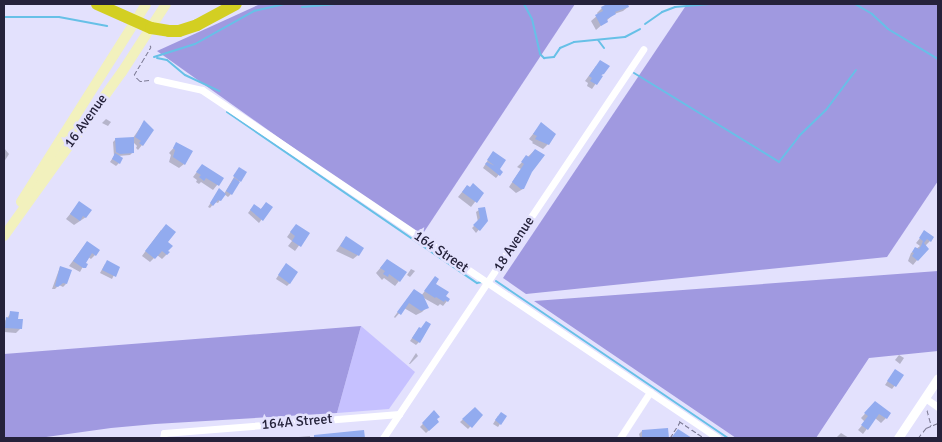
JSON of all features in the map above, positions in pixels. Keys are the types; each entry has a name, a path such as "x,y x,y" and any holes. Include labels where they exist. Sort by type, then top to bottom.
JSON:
{"highway":[{"path":"97,4 151,28 170,31 188,29 236,4"}],"main road":[{"name":"16 Avenue","path":"4,229 146,4"},
{"name":"16 Avenue","path":"4,236 166,4"}],"street":[{"name":"18 Avenue","path":"383,438 643,49"},
{"name":"164 Street","path":"157,80 202,90 718,438"},
{"path":"898,438 926,402 938,378"},
{"path":"620,438 650,392"},
{"path":"926,402 938,407"},
{"name":"164A Street","path":"164,436 399,414"}],"path":[{"path":"150,44 151,47 134,75 140,81 157,80"},
{"path":"926,402 926,408 932,425"},
{"path":"670,438 680,422"},
{"path":"918,438 923,430 938,424"}],"shaded area":[{"path":"575,4 420,238 157,51 258,5"},
{"path":"687,4 938,4 938,181 887,257 526,294 503,278"},
{"path":"938,271 938,351 869,358 816,438 736,438 534,301"},
{"path":"361,326 415,372 389,409 337,413"},
{"path":"361,326 337,413 155,424 39,438 4,438 4,354"}],"building":[{"path":"607,4 628,4 629,7 615,12 616,14 607,19 608,22 601,26 595,15 603,11 601,7"},
{"path":"600,60 610,66 601,75 603,76 597,85 590,81 592,78 589,76"},
{"path":"144,120 154,130 143,146 139,143 141,141 135,137"},
{"path":"541,122 556,134 549,145 535,139 537,136 533,134"},
{"path":"134,137 134,153 120,154 116,152 115,138"},
{"path":"176,142 193,151 185,165 173,157 175,150 173,148"},
{"path":"535,149 545,155 532,172 524,189 521,189 512,182 524,164 521,162 526,155 529,157"},
{"path":"493,151 506,160 500,169 503,172 500,176 485,164 487,162 495,166 487,160"},
{"path":"115,153 123,158 120,164 112,159"},
{"path":"202,164 224,178 219,186 206,178 204,181 199,177 201,175 196,172"},
{"path":"239,167 247,172 241,182 233,176"},
{"path":"234,178 240,182 232,195 226,191"},
{"path":"473,183 484,193 477,203 462,192 467,185 470,187"},
{"path":"219,188 226,194 221,201 218,200 213,206 210,203"},
{"path":"79,201 92,210 86,218 83,216 80,221 70,214"},
{"path":"266,202 273,207 263,221 250,210 254,204 261,209"},
{"path":"485,207 488,221 480,231 473,225 480,218 478,208"},
{"path":"166,224 176,232 168,242 173,246 167,255 162,251 155,259 145,251"},
{"path":"296,224 310,233 301,247 292,241 295,236 290,232"},
{"path":"924,230 934,237 931,242 927,239 924,243 929,249 918,261 912,256 914,253 912,252 915,247 919,249 921,246 923,241 919,238"},
{"path":"346,236 364,248 359,256 340,246"},
{"path":"87,241 100,250 96,256 92,253 86,263 88,264 86,268 83,268 73,261"},
{"path":"387,259 407,272 400,282 389,274 388,277 383,274 385,271 380,268"},
{"path":"107,260 120,267 116,277 102,270"},
{"path":"286,263 298,272 290,284 278,275"},
{"path":"60,266 72,270 67,284 63,283 58,287 55,286"},
{"path":"435,276 439,279 436,284 449,292 446,296 450,299 448,302 435,298 424,291"},
{"path":"414,289 423,295 429,308 421,311 409,303 401,315 397,312"},
{"path":"10,311 19,312 18,319 23,319 22,329 5,328 6,317 9,318"},
{"path":"426,321 431,324 420,343 412,338 419,327 421,328"},
{"path":"895,369 904,375 896,387 887,381"},
{"path":"875,401 891,413 887,419 879,414 868,430 861,425 868,416 864,413"},
{"path":"475,407 483,415 472,428 462,419"},
{"path":"434,410 440,417 437,419 439,422 429,431 422,423"},
{"path":"501,412 507,416 501,425 495,420"},
{"path":"668,428 669,438 642,438 642,430"},
{"path":"678,429 692,438 671,438"},
{"path":"364,430 365,438 314,438 314,435"}],"waterway":[{"path":"154,57 195,44 254,11 284,4"},
{"path":"302,7 339,4"},
{"path":"524,4 532,19 540,54 544,58 554,57 560,48 574,42 625,37 640,29"},
{"path":"645,24 662,12 675,7 710,4"},
{"path":"855,4 872,14 888,29 938,59"},
{"path":"4,17 59,17 107,26"},
{"path":"598,40 604,48"},
{"path":"157,58 167,60 185,75 220,91"},
{"path":"634,73 779,162 799,136 826,110 856,70"},
{"path":"227,112 477,283 482,282"},
{"path":"496,281 728,438"}]}
